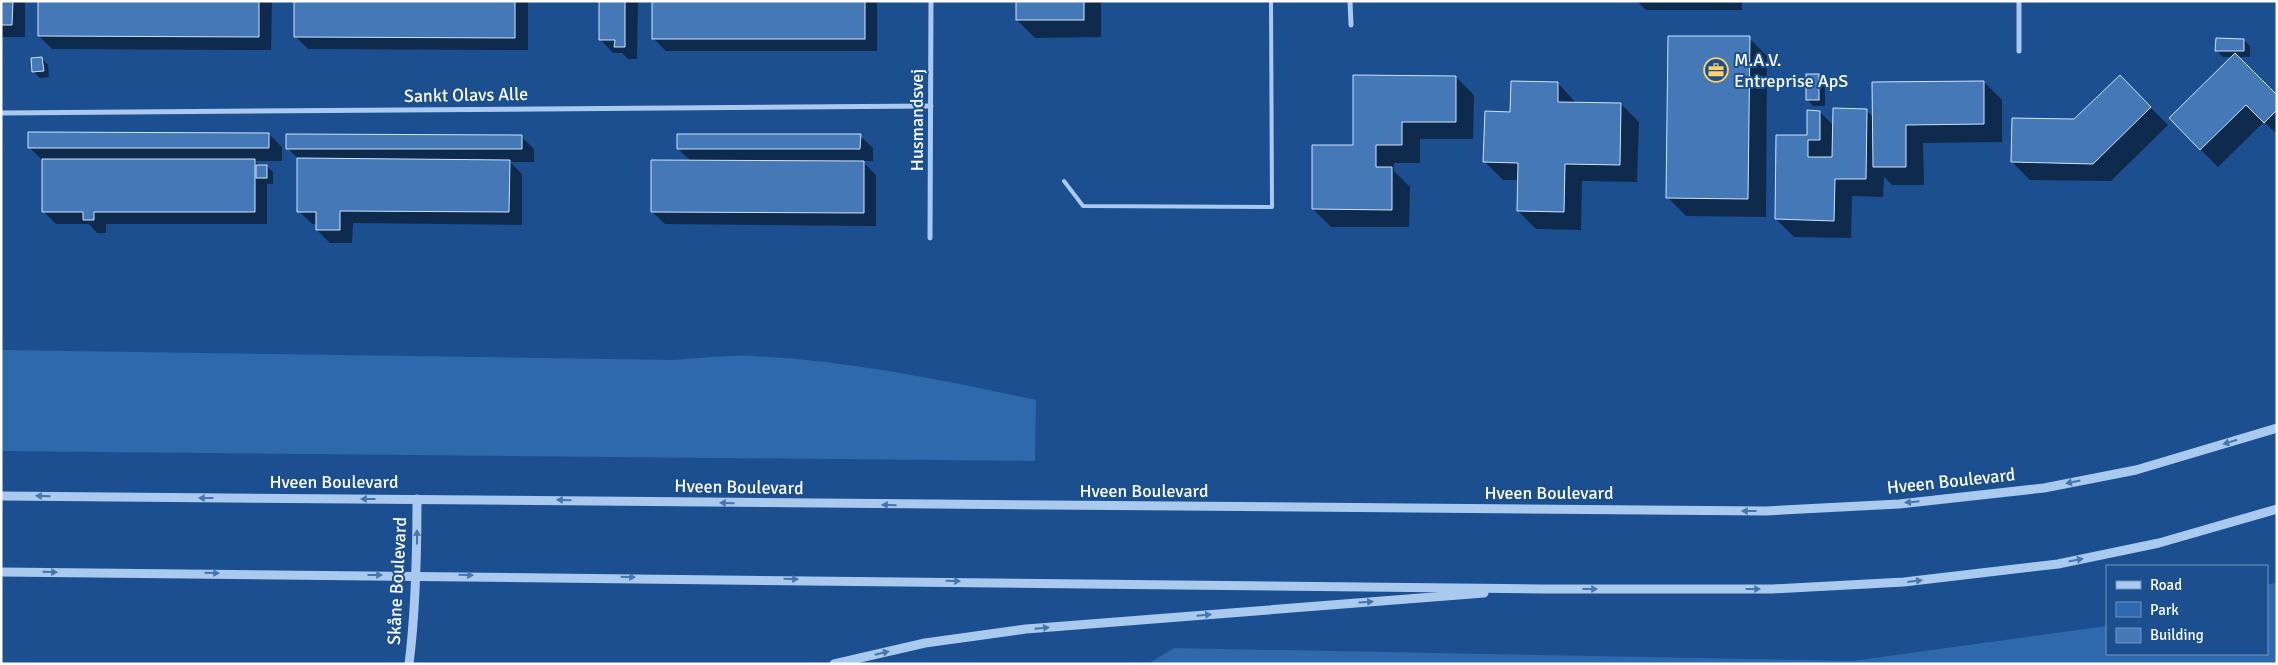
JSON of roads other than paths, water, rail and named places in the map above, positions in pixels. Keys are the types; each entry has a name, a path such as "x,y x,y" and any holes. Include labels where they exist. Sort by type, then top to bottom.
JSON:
{"street":[{"name":"Husmandsvej","path":"930,238 931,1"},
{"path":"1350,1 1350,25"},
{"path":"2019,1 2019,51"},
{"name":"Sankt Olavs Alle","path":"1,113 931,106"},
{"name":"Hveen Boulevard","path":"1,496 1766,511 1899,504 2044,488 2136,470 2277,428"},
{"name":"Skåne Boulevard","path":"409,664 415,616 417,575 417,499"},
{"path":"1,572 417,575 1542,589 1772,589 1904,582 2058,564 2160,543 2277,509"},
{"path":"834,664 925,643 1026,629 1542,589"}],"lane":[{"path":"1064,181 1083,206 1272,207 1270,1"}],"place":[{"name":"M.A.V. Entreprise ApS","path":"1716,70"}]}
